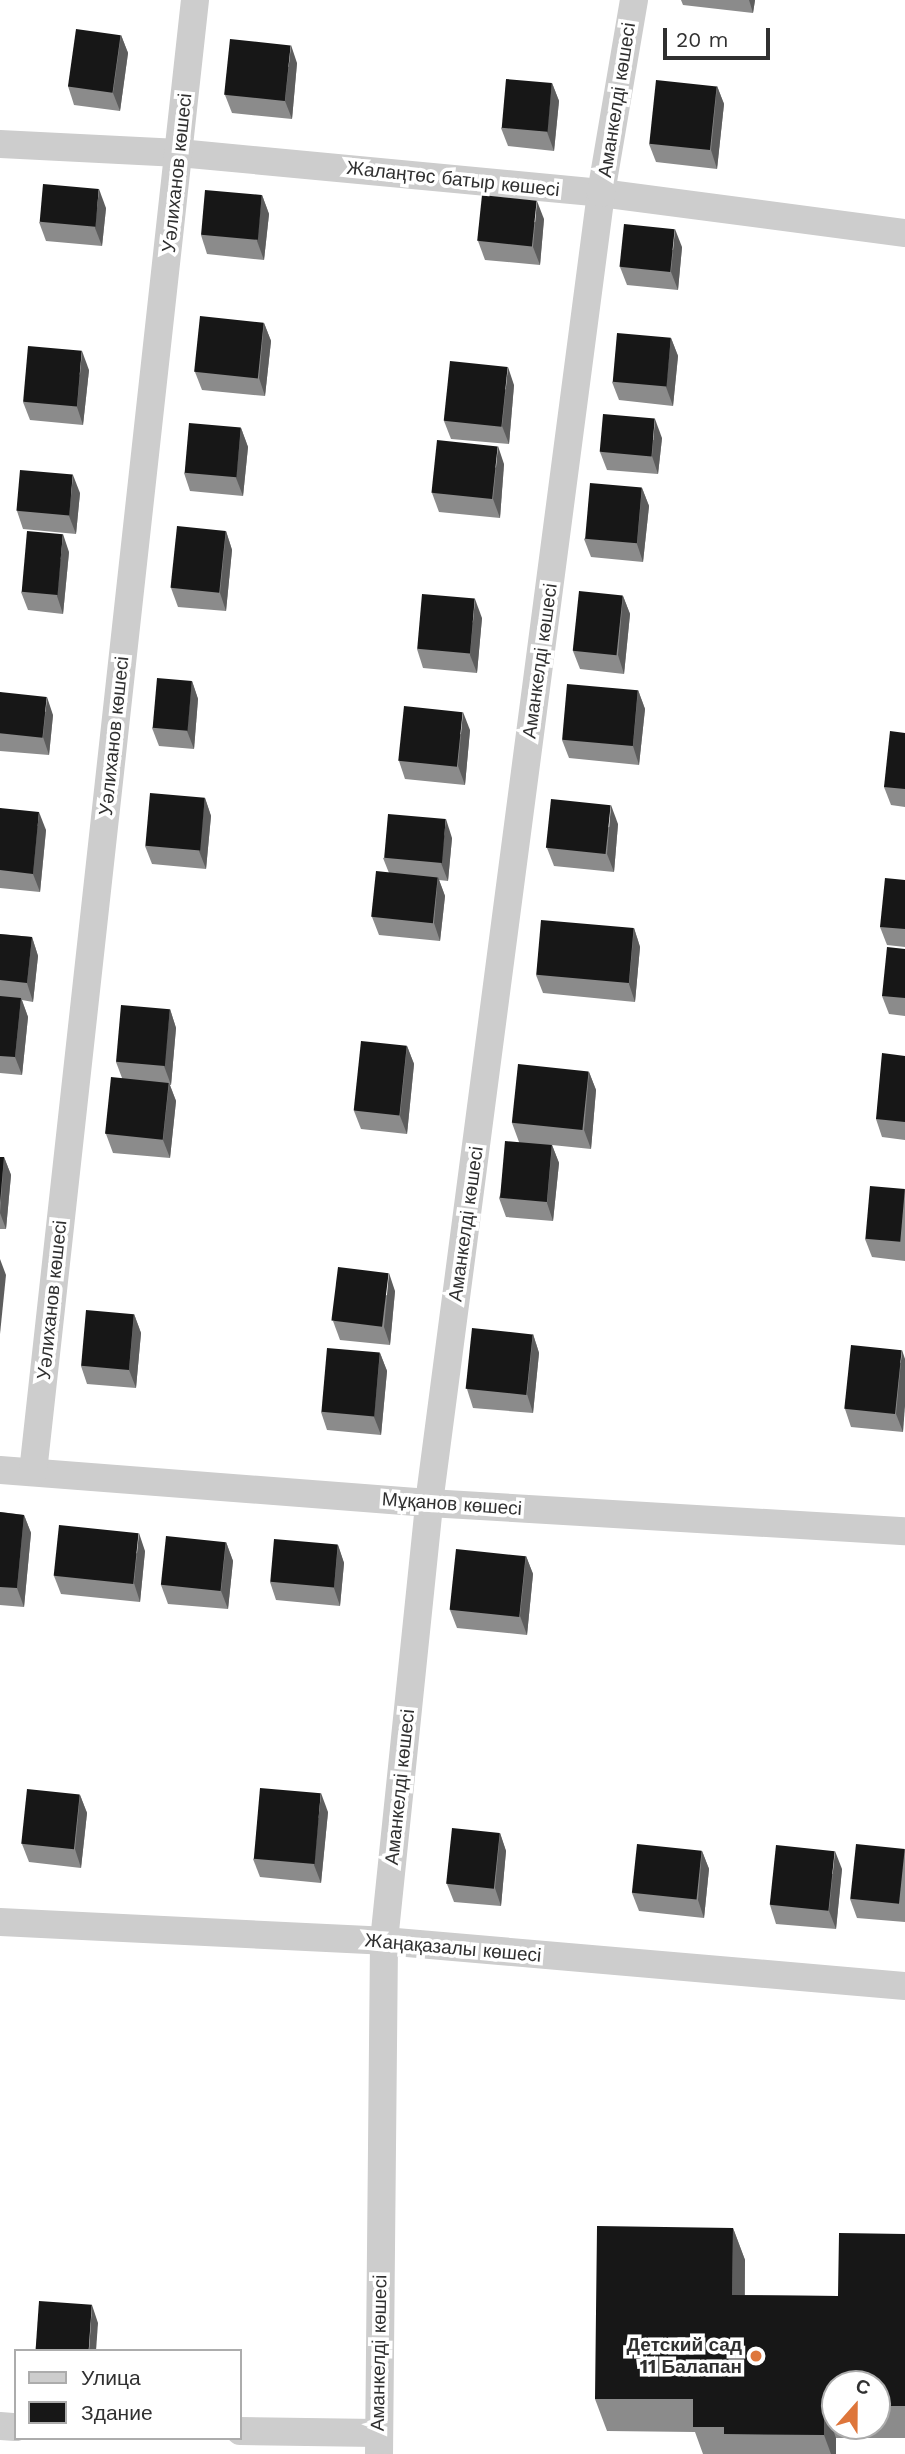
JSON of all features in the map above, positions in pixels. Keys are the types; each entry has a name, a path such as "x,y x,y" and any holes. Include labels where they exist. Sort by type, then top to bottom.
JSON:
{"street":[{"name":"Уәлиханов көшесі","path":"33,1472 195,0"},
{"name":"Аманкелді көшесі","path":"378,2444 384,1941 429,1503 601,193 634,0"},
{"name":"Жалаңтөс батыр көшесі","path":"0,144 179,153 601,193 905,233"},
{"name":"Мұқанов көшесі","path":"0,1470 429,1503 905,1531"},
{"name":"Жаңақазалы көшесі","path":"0,1922 384,1941 905,1986"},
{"path":"242,2431 378,2444"}],"building":[{"path":"76,29 121,35 112,93 68,86"},
{"path":"230,39 291,45 285,101 224,95"},
{"path":"506,79 552,83 548,132 502,128"},
{"path":"656,80 717,86 710,150 649,144"},
{"path":"43,184 99,189 95,227 40,222"},
{"path":"205,190 262,195 258,240 201,235"},
{"path":"482,195 537,201 532,246 477,241"},
{"path":"624,224 675,229 670,272 620,267"},
{"path":"200,316 264,323 258,378 194,372"},
{"path":"617,333 671,338 667,387 613,382"},
{"path":"28,346 82,351 77,406 23,402"},
{"path":"450,361 508,367 501,427 444,421"},
{"path":"603,414 655,419 651,456 600,452"},
{"path":"189,423 241,428 236,477 185,473"},
{"path":"437,440 498,446 492,499 431,493"},
{"path":"20,470 73,475 69,515 16,511"},
{"path":"590,483 642,488 637,543 585,539"},
{"path":"177,526 226,531 219,593 171,588"},
{"path":"27,531 63,534 58,595 22,592"},
{"path":"579,591 623,596 616,655 573,651"},
{"path":"422,594 475,599 470,653 417,649"},
{"path":"157,678 192,681 188,731 153,728"},
{"path":"567,684 638,690 633,746 562,740"},
{"path":"0,692 47,697 42,738 0,733"},
{"path":"404,706 463,712 457,767 398,761"},
{"path":"890,731 905,733 905,789 884,787"},
{"path":"150,793 205,798 200,851 145,846"},
{"path":"551,799 611,805 606,854 546,848"},
{"path":"0,808 39,812 33,874 0,870"},
{"path":"388,814 446,819 442,863 384,858"},
{"path":"376,871 438,877 433,923 371,917"},
{"path":"885,878 905,880 905,929 880,927"},
{"path":"541,920 634,928 629,983 536,975"},
{"path":"0,934 32,937 27,983 0,980"},
{"path":"887,947 905,949 905,998 882,996"},
{"path":"0,996 21,998 15,1057 0,1056"},
{"path":"121,1005 170,1009 165,1066 116,1062"},
{"path":"361,1041 407,1046 399,1115 354,1111"},
{"path":"882,1053 905,1056 905,1122 876,1119"},
{"path":"518,1064 589,1071 582,1130 512,1123"},
{"path":"111,1077 169,1083 163,1140 105,1134"},
{"path":"505,1141 552,1145 547,1202 500,1198"},
{"path":"0,1157 4,1157 0,1203"},
{"path":"870,1186 905,1189 900,1242 865,1239"},
{"path":"338,1267 389,1273 382,1327 331,1321"},
{"path":"86,1310 134,1314 129,1370 81,1366"},
{"path":"472,1328 533,1334 526,1395 466,1389"},
{"path":"851,1345 902,1350 895,1414 844,1409"},
{"path":"327,1348 380,1353 374,1416 321,1412"},
{"path":"0,1512 24,1515 17,1588 0,1587"},
{"path":"59,1525 139,1533 133,1584 54,1576"},
{"path":"166,1536 226,1542 221,1591 161,1585"},
{"path":"274,1539 338,1545 334,1587 270,1582"},
{"path":"456,1549 526,1556 519,1617 450,1610"},
{"path":"260,1788 321,1793 315,1864 254,1859"},
{"path":"27,1789 80,1795 74,1849 21,1844"},
{"path":"452,1828 500,1833 494,1889 446,1884"},
{"path":"637,1844 702,1851 697,1900 632,1893"},
{"path":"856,1844 905,1849 899,1904 850,1899"},
{"path":"776,1845 835,1851 828,1911 770,1905"},
{"name":"Детский сад 11 Балапан","path":"597,2226 733,2228 732,2295 838,2296 839,2233 905,2234 905,2406 891,2406 891,2370 821,2370 821,2435 724,2434 724,2427 693,2427 693,2399 595,2399"},
{"path":"39,2301 92,2305 89,2349 36,2349"}],"place":[{"name":"Детский сад 11 Балапан","path":"756,2356"}]}
